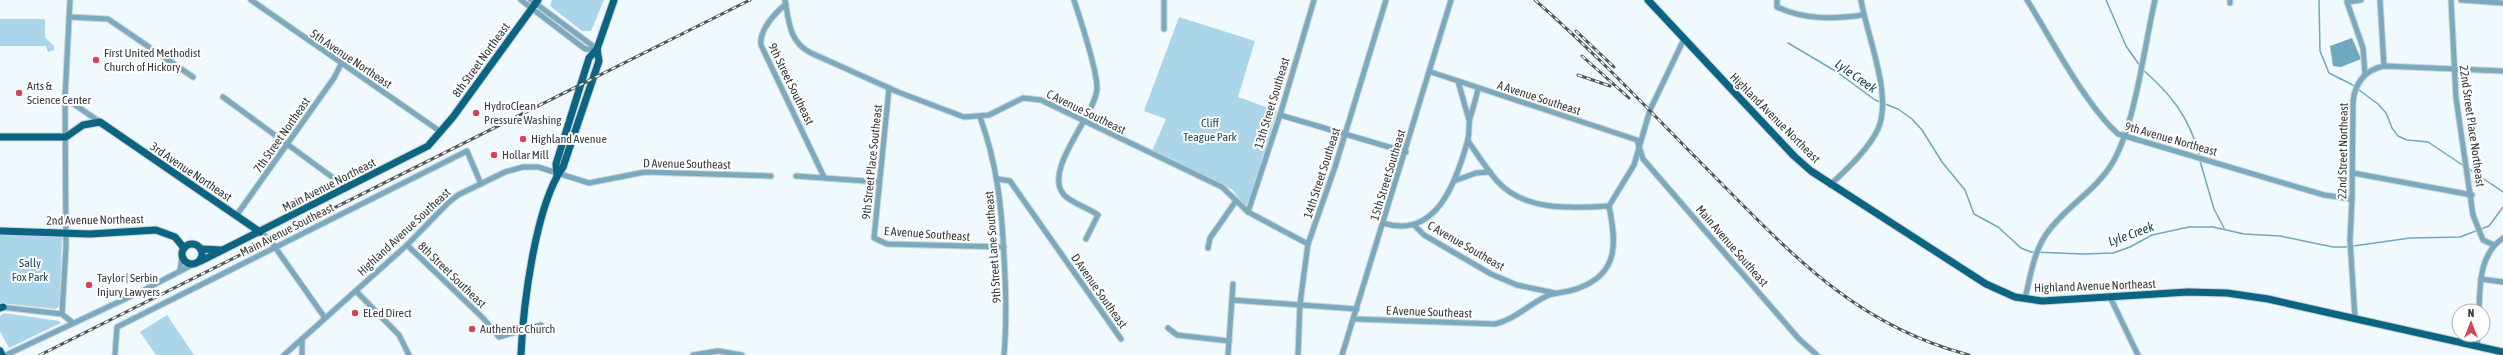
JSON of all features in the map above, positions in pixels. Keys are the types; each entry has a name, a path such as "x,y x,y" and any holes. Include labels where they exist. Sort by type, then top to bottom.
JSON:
{"main road":[{"path":"557,175 556,164 589,58 597,49 614,0"},
{"name":"Highland Avenue Northeast","path":"1648,0 1794,156 1830,185 1986,284 2006,294 2025,299 2042,301 2188,292 2227,293 2268,299 2503,352"},
{"name":"8th Street Northeast","path":"441,132 534,3"},
{"path":"521,355 522,331 536,242 557,175 563,167 599,61 597,49"},
{"path":"0,137 66,137 83,125 100,122"},
{"name":"3rd Avenue Northeast","path":"100,122 260,232"},
{"name":"Main Avenue Northeast","path":"201,261 424,148 441,132"},
{"name":"2nd Avenue Northeast","path":"0,231 66,233 156,230 170,234 184,248"},
{"path":"194,244 201,249 203,254 201,261 192,265 186,262 182,257 184,248 194,244"},
{"name":"Main Avenue Northeast","path":"201,249 221,250"},
{"path":"0,351 2,355"}],"street":[{"path":"62,314 66,233 65,98 70,0"},
{"path":"520,0 534,3 585,49 597,49"},
{"path":"1074,0 1097,84 1096,94 1062,164 1058,185 1066,196 1098,217 1086,240"},
{"path":"1164,0 1164,28"},
{"name":"13th Street Southeast","path":"1248,212 1280,115 1314,0"},
{"name":"14th Street Southeast","path":"1298,355 1300,304 1308,244 1386,0"},
{"name":"15th Street Southeast","path":"1342,355 1431,72 1451,0"},
{"path":"1777,0 1777,7 1817,18 1863,15"},
{"path":"1830,185 1870,143 1883,115 1883,89 1863,15 1861,0"},
{"name":"9th Avenue Northeast","path":"2027,0 2098,111 2118,134 2324,195 2352,199"},
{"path":"2025,299 2036,257 2045,237 2101,179 2113,161 2125,135 2155,0"},
{"path":"2361,0 2348,2 2363,48 2365,74 2375,68 2384,66 2503,71"},
{"path":"2380,0 2384,66"},
{"name":"22nd Street Place Northeast","path":"2451,0 2454,69 2477,229 2483,240 2494,245"},
{"path":"2461,0 2503,3"},
{"name":"5th Avenue Northeast","path":"253,1 341,64 441,132"},
{"name":"C Avenue Southeast","path":"786,2 792,34 800,46 889,88 957,116 980,117 996,113 1028,97 1041,100 1222,187 1248,212 1308,244"},
{"name":"9th Street Southeast","path":"786,2 762,34 761,45 824,177"},
{"path":"69,17 108,19 193,77"},
{"path":"1556,294 1578,289 1592,282 1604,271 1612,257 1615,236 1609,206 1629,174 1640,145 1649,112 1684,39"},
{"name":"7th Street Northeast","path":"236,216 334,78 341,64"},
{"name":"A Avenue Southeast","path":"1431,72 1478,89 1637,140 1640,145"},
{"name":"22nd Street Northeast","path":"2355,318 2350,262 2354,93 2365,74"},
{"path":"1458,81 1470,120"},
{"name":"9th Street Place Southeast","path":"874,238 889,88"},
{"path":"1383,223 1398,226 1414,225 1437,209 1454,181 1468,141 1470,120 1478,89"},
{"path":"223,97 347,188"},
{"name":"3rd Avenue Northeast","path":"65,98 100,122"},
{"path":"1280,115 1406,152"},
{"name":"9th Street Lane Southeast","path":"980,117 998,179 1004,247 1007,319 1004,355"},
{"path":"1468,141 1490,172 1503,186 1532,202 1562,209 1609,206"},
{"name":"Main Avenue Southeast","path":"1640,145 1643,159 1799,339 1817,355"},
{"name":"Main Avenue Southeast","path":"115,355 117,327 467,151 481,184"},
{"name":"Highland Avenue Southeast","path":"284,355 407,245 448,203 481,184 523,167 538,167 557,175"},
{"name":"D Avenue Southeast","path":"557,175 588,183 645,172 771,176"},
{"path":"1454,181 1476,173 1490,172"},
{"path":"2353,173 2472,195"},
{"path":"796,176 879,182"},
{"name":"D Avenue Southeast","path":"998,179 1010,181 1121,339"},
{"path":"1208,248 1210,238 1236,201"},
{"name":"C Avenue Southeast","path":"1414,225 1424,235 1491,274 1517,285 1556,294"},
{"name":"3rd Avenue Northeast","path":"260,232 276,247 325,318"},
{"name":"E Avenue Southeast","path":"874,238 887,244 1004,247"},
{"path":"2480,303 2481,279 2486,257 2494,245 2503,238"},
{"name":"8th Street Southeast","path":"407,245 483,318 499,338 522,331"},
{"path":"180,270 182,257"},
{"path":"6,355 174,276 180,270 192,265"},
{"path":"2481,279 2503,282"},
{"path":"1228,355 1233,284"},
{"path":"356,291 392,326 404,344 409,355"},
{"name":"E Avenue Southeast","path":"1354,319 1488,324 1503,322 1538,301 1556,294"},
{"path":"2110,298 2138,355"},
{"path":"1232,300 1357,309"},
{"path":"1,308 62,314 72,323"},
{"path":"522,331 541,325"},
{"path":"1168,328 1177,335 1229,341"},
{"path":"302,338 302,355"},
{"path":"693,355 718,352 742,355"}],"green space":[{"path":"552,0 604,0 591,31 582,31 550,6"},
{"name":"Cliff Teague Park","path":"1179,17 1255,41 1238,97 1277,111 1248,204 1244,206 1233,190 1152,151 1166,119 1144,111"},
{"path":"0,19 45,19 45,37 54,46 54,50 48,52 46,46 0,46"},
{"name":"Sally Fox Park","path":"0,235 62,236 60,306 55,309 0,303"},
{"path":"4,313 59,321 61,323 9,348 0,331 0,316"},
{"path":"167,315 194,355 156,355 140,332"}],"shaded area":[{"path":"2352,38 2361,59 2341,67 2333,66 2330,46"}],"waterway":[{"path":"2106,0 2126,46 2140,66"},
{"path":"2319,0 2320,51 2329,73 2351,84 2378,104 2386,113 2392,128 2398,136 2407,140 2428,142 2464,166"},
{"name":"Lyle Creek","path":"1788,43 1837,72 1875,100 1898,109 1912,119 1922,130 1942,162 1965,190 1974,214 1998,227 2021,248 2031,252 2083,254 2113,253 2130,247 2152,235 2189,227 2213,227 2244,234 2280,236 2333,247 2346,247 2410,238 2460,237 2489,226 2503,207"},
{"path":"2142,69 2162,88 2178,107 2190,129 2199,154"},
{"path":"2200,161 2214,209 2224,228"},
{"path":"2469,169 2503,192"}],"railway":[{"path":"40,355 750,0"},
{"path":"1535,0 1606,67 1748,210 1803,263 1862,308 1894,327 1930,342 1969,355"},
{"path":"1576,31 1614,67"},
{"path":"1582,56 1629,98"},
{"path":"1578,75 1610,86"}],"place":[{"name":"First United Methodist Church of Hickory","path":"96,60"},
{"name":"Arts & Science Center","path":"19,93"},
{"name":"HydroClean Pressure Washing","path":"476,113"},
{"name":"Highland Avenue","path":"523,139"},
{"name":"Hollar Mill","path":"494,155"},
{"name":"Taylor | Serbin Injury Lawyers","path":"89,285"},
{"name":"ELed Direct","path":"355,313"},
{"name":"Authentic Church","path":"472,329"}]}
